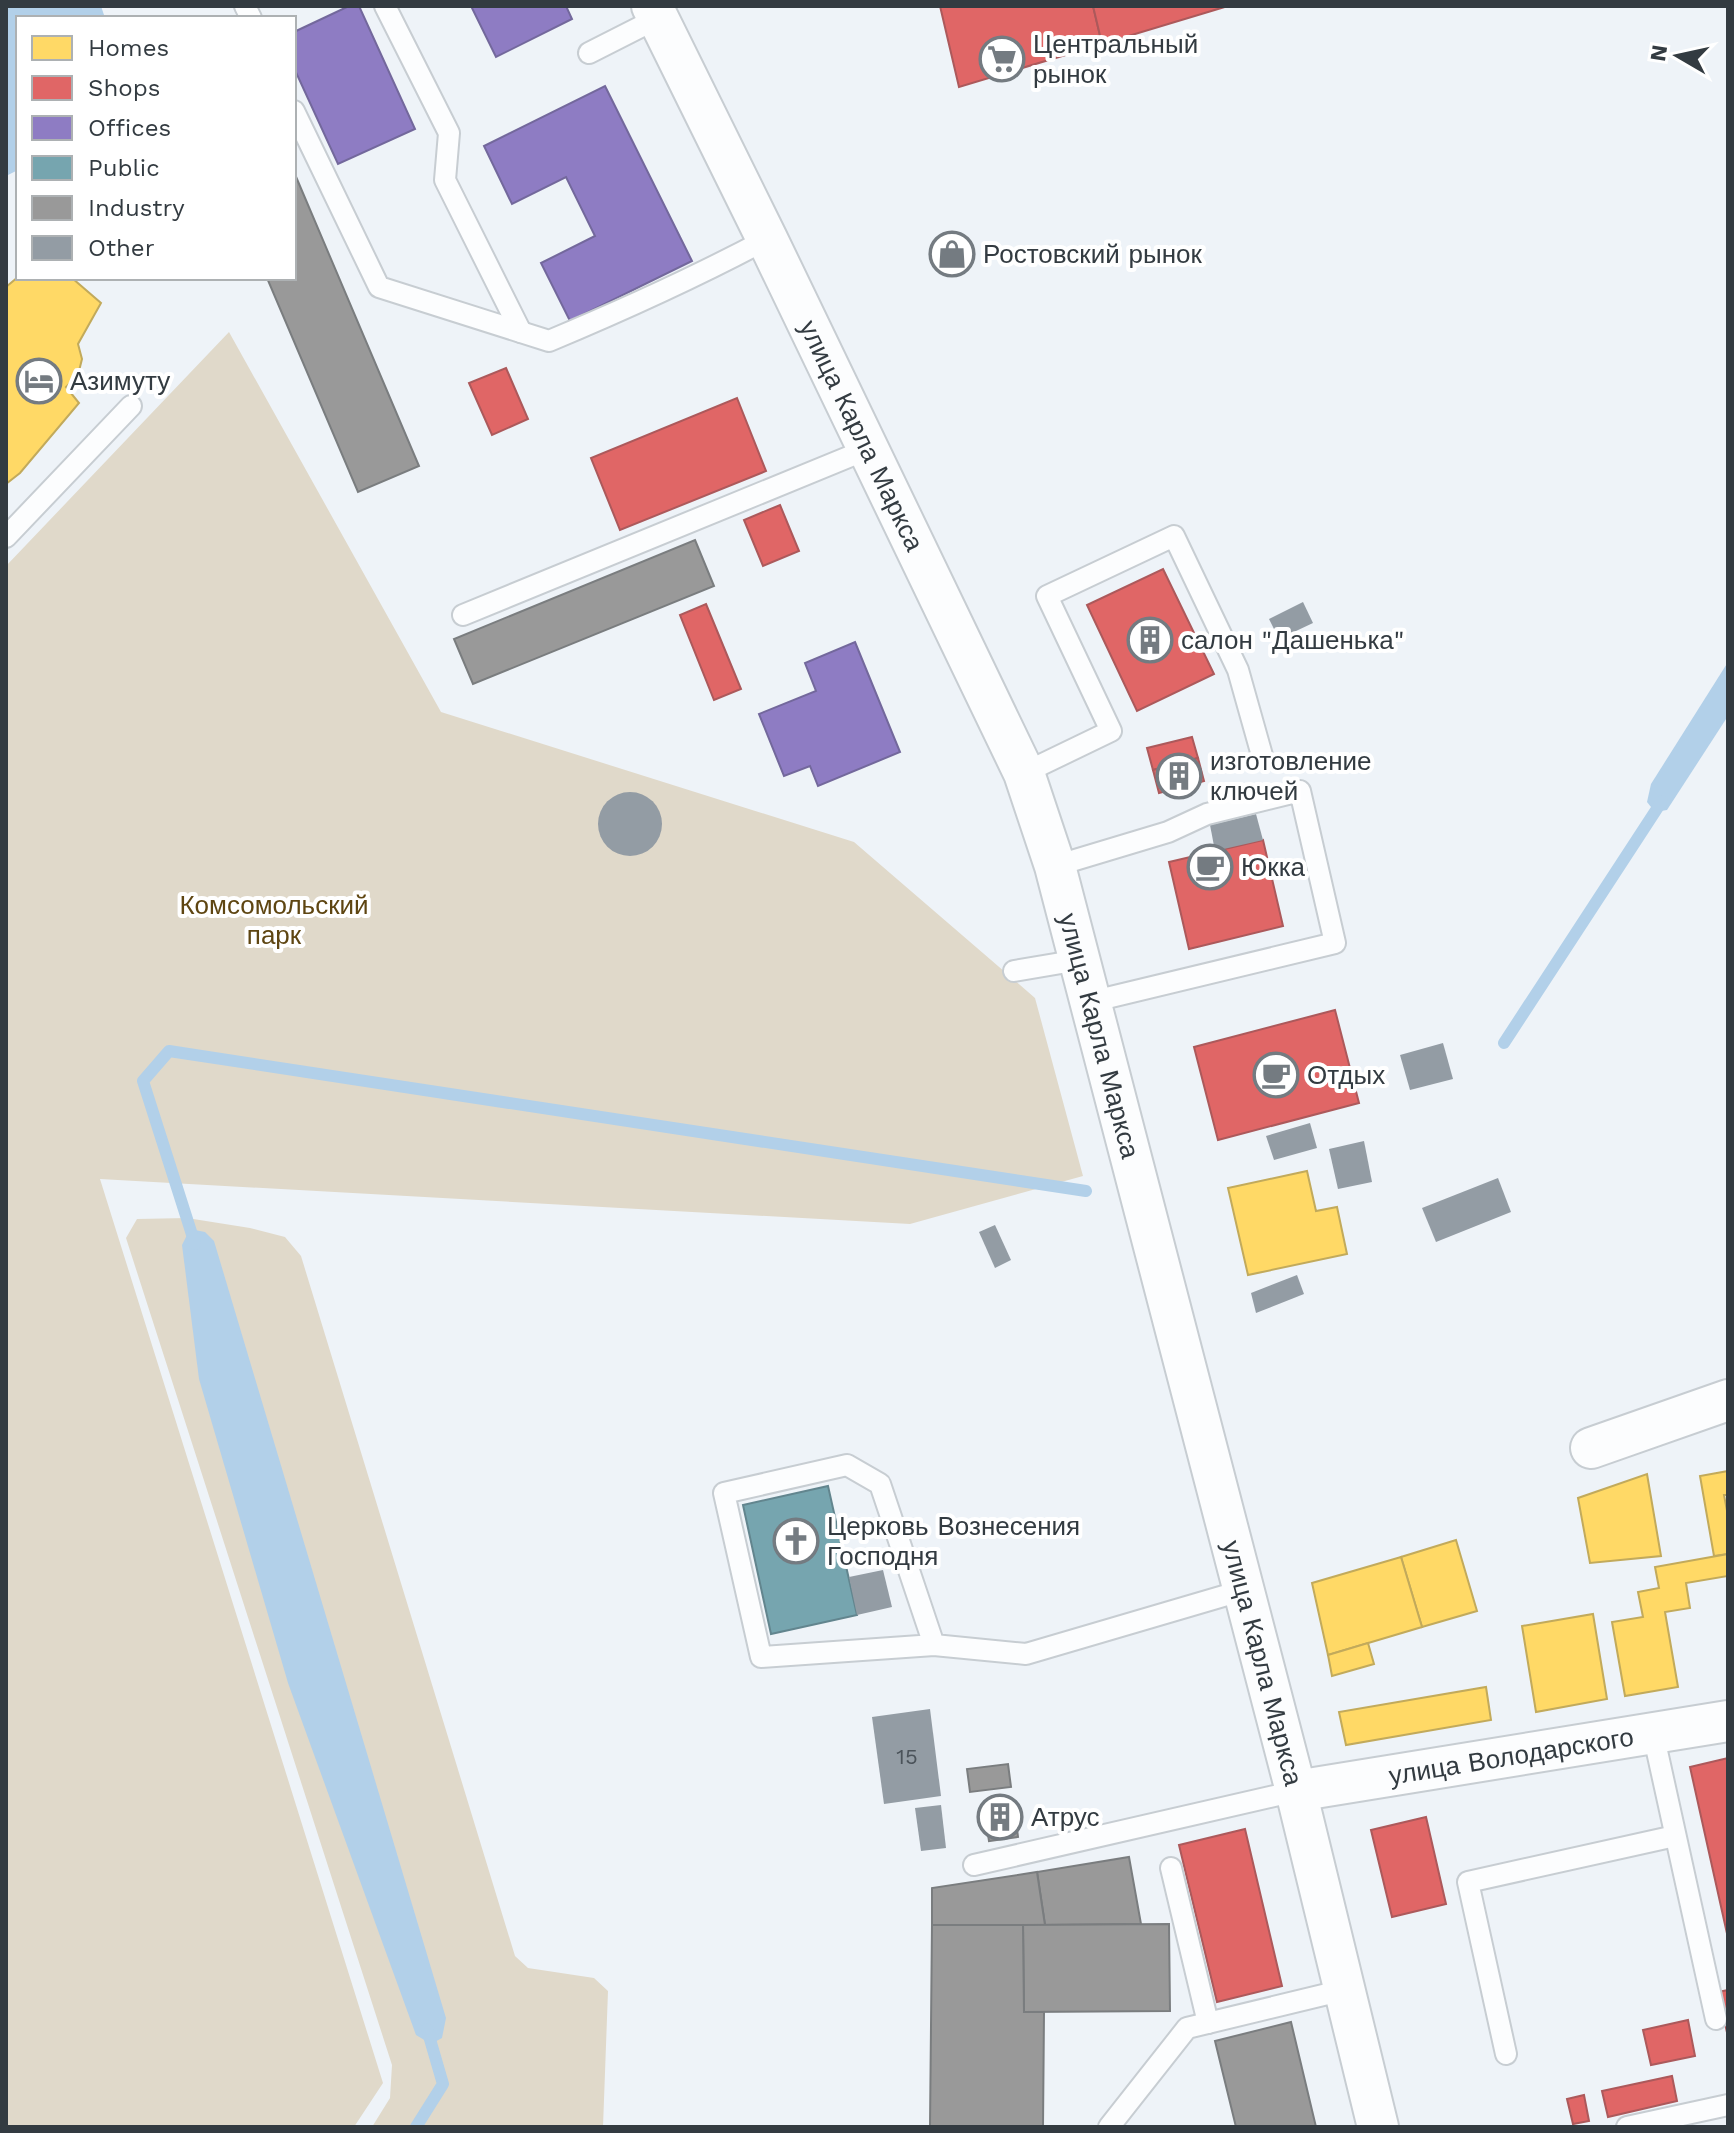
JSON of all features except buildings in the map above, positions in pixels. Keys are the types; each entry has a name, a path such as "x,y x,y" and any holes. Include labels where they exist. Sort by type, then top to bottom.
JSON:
{"street":[{"name":"улица Карла Маркса","path":"655,12 1024,773 1055,866 1296,1791 1378,2127"},
{"path":"1591,1448 1728,1400"},
{"name":"улица Володарского","path":"1296,1791 1728,1721"}],"lane":[{"path":"385,6 449,133 445,180 521,332"},
{"path":"589,53 655,12"},
{"path":"296,115 379,287 549,341 635,305 767,239"},
{"path":"6,537 131,406"},
{"path":"463,615 868,449"},
{"path":"1024,773 1111,731 1047,596 1174,536 1238,670 1263,759"},
{"path":"1055,866 1168,832 1207,814 1300,791 1335,943 1090,1002"},
{"path":"1014,971 1079,960"},
{"path":"934,1645 880,1484 847,1465 724,1493 761,1657 934,1645 1026,1654 1244,1590"},
{"path":"1653,1733 1716,2019"},
{"path":"974,1865 1296,1791"},
{"path":"1506,2054 1468,1882 1675,1836"},
{"path":"1171,1868 1208,2023"},
{"path":"1109,2127 1187,2028 1344,1990"},
{"path":"1627,2127 1728,2105"}],"green space":[{"name":"Комсомольский парк","path":"229,332 441,712 854,842 1035,998 1083,1176 910,1224 100,1179 383,2083 354,2127 6,2127 6,566"},
{"path":"187,1218 285,1237 301,1256 515,1956 528,1968 594,1978 608,1991 603,2127 372,2127 390,2098 392,2065 126,1238 137,1219"}],"water":[{"path":"6,6 101,6 104,16 16,16 16,171 6,176"},
{"path":"1728,662 1728,716 1667,810 1655,812 1647,802 1651,784"},
{"path":"190,1229 205,1232 214,1241 446,2018 442,2038 431,2044 416,2035 288,1683 199,1379 182,1245"}],"waterway":[{"path":"1504,1043 1662,801"},
{"path":"195,1244 143,1081 169,1051 1086,1191"},
{"path":"416,2127 443,2084 427,2029"}],"place":[{"name":"Центральный рынок","path":"1002,59"},
{"name":"Ростовский рынок","path":"952,254"},
{"name":"Азимуту","path":"39,381"},
{"name":"салон \"Дашенька\"","path":"1150,640"},
{"name":"изготовление ключей","path":"1179,776"},
{"name":"Юкка","path":"1210,867"},
{"name":"Отдых","path":"1276,1075"},
{"name":"Церковь Вознесения Господня","path":"796,1541"},
{"name":"Атрус","path":"1000,1817"}]}
